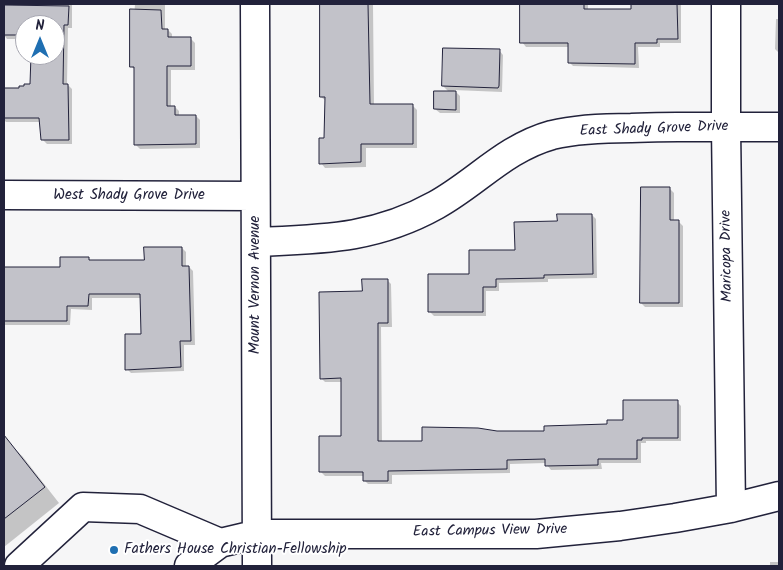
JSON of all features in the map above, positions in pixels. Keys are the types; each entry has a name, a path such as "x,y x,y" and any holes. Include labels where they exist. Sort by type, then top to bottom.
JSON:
{"street":[{"name":"Mount Vernon Avenue","path":"255,4 257,566"},
{"name":"Maricopa Drive","path":"726,4 732,508"},
{"name":"East Shady Grove Drive","path":"256,242 333,238 376,230 406,220 437,204 502,158 524,146 552,135 612,128 779,128"},
{"name":"West Shady Grove Drive","path":"4,195 255,196"},
{"name":"East Campus View Drive","path":"220,543 258,534 536,534 620,526 732,508 779,496"},
{"path":"18,566 83,507 140,509 220,543"},
{"path":"189,566 220,543"}],"building":[{"path":"320,4 368,4 370,104 413,104 413,144 361,144 361,162 319,164 319,138 324,138 325,97 320,97"},
{"path":"520,4 584,4 584,9 631,9 631,4 677,4 678,39 657,39 657,43 635,43 635,64 568,63 568,43 520,43"},
{"path":"4,5 69,6 68,25 65,25 65,15 15,15 15,35 4,35"},
{"path":"130,9 161,10 162,29 168,29 168,37 191,37 191,66 167,66 167,106 175,106 175,115 196,115 196,144 134,145 134,67 130,67"},
{"path":"443,48 500,49 498,88 442,86"},
{"path":"31,65 63,65 63,84 68,84 69,140 41,140 39,118 4,118 4,88 19,88 19,86 24,86 24,84 30,84"},
{"path":"434,91 456,91 456,110 434,109"},
{"path":"641,187 670,187 670,220 679,220 679,303 640,303"},
{"path":"557,214 592,214 593,274 544,275 544,278 496,279 496,287 483,287 483,312 428,312 428,274 469,274 469,250 515,250 514,222 557,221"},
{"path":"144,247 182,247 182,266 189,266 191,341 180,341 181,367 125,370 125,334 141,334 140,294 89,294 88,306 67,306 67,321 4,321 4,267 60,267 60,257 89,257 89,260 144,260"},
{"path":"362,279 388,279 388,323 378,323 378,441 422,441 422,427 478,428 497,431 544,431 544,426 607,424 607,420 623,420 623,400 678,400 678,438 642,438 642,440 637,440 637,459 598,459 598,465 545,466 545,459 507,460 507,469 388,471 388,481 363,481 363,472 319,472 319,436 341,436 341,378 320,379 319,292 362,291"},
{"path":"4,435 45,487 4,519"}],"place":[{"name":"Fathers House Christian Fellowship","path":"114,550"}]}
